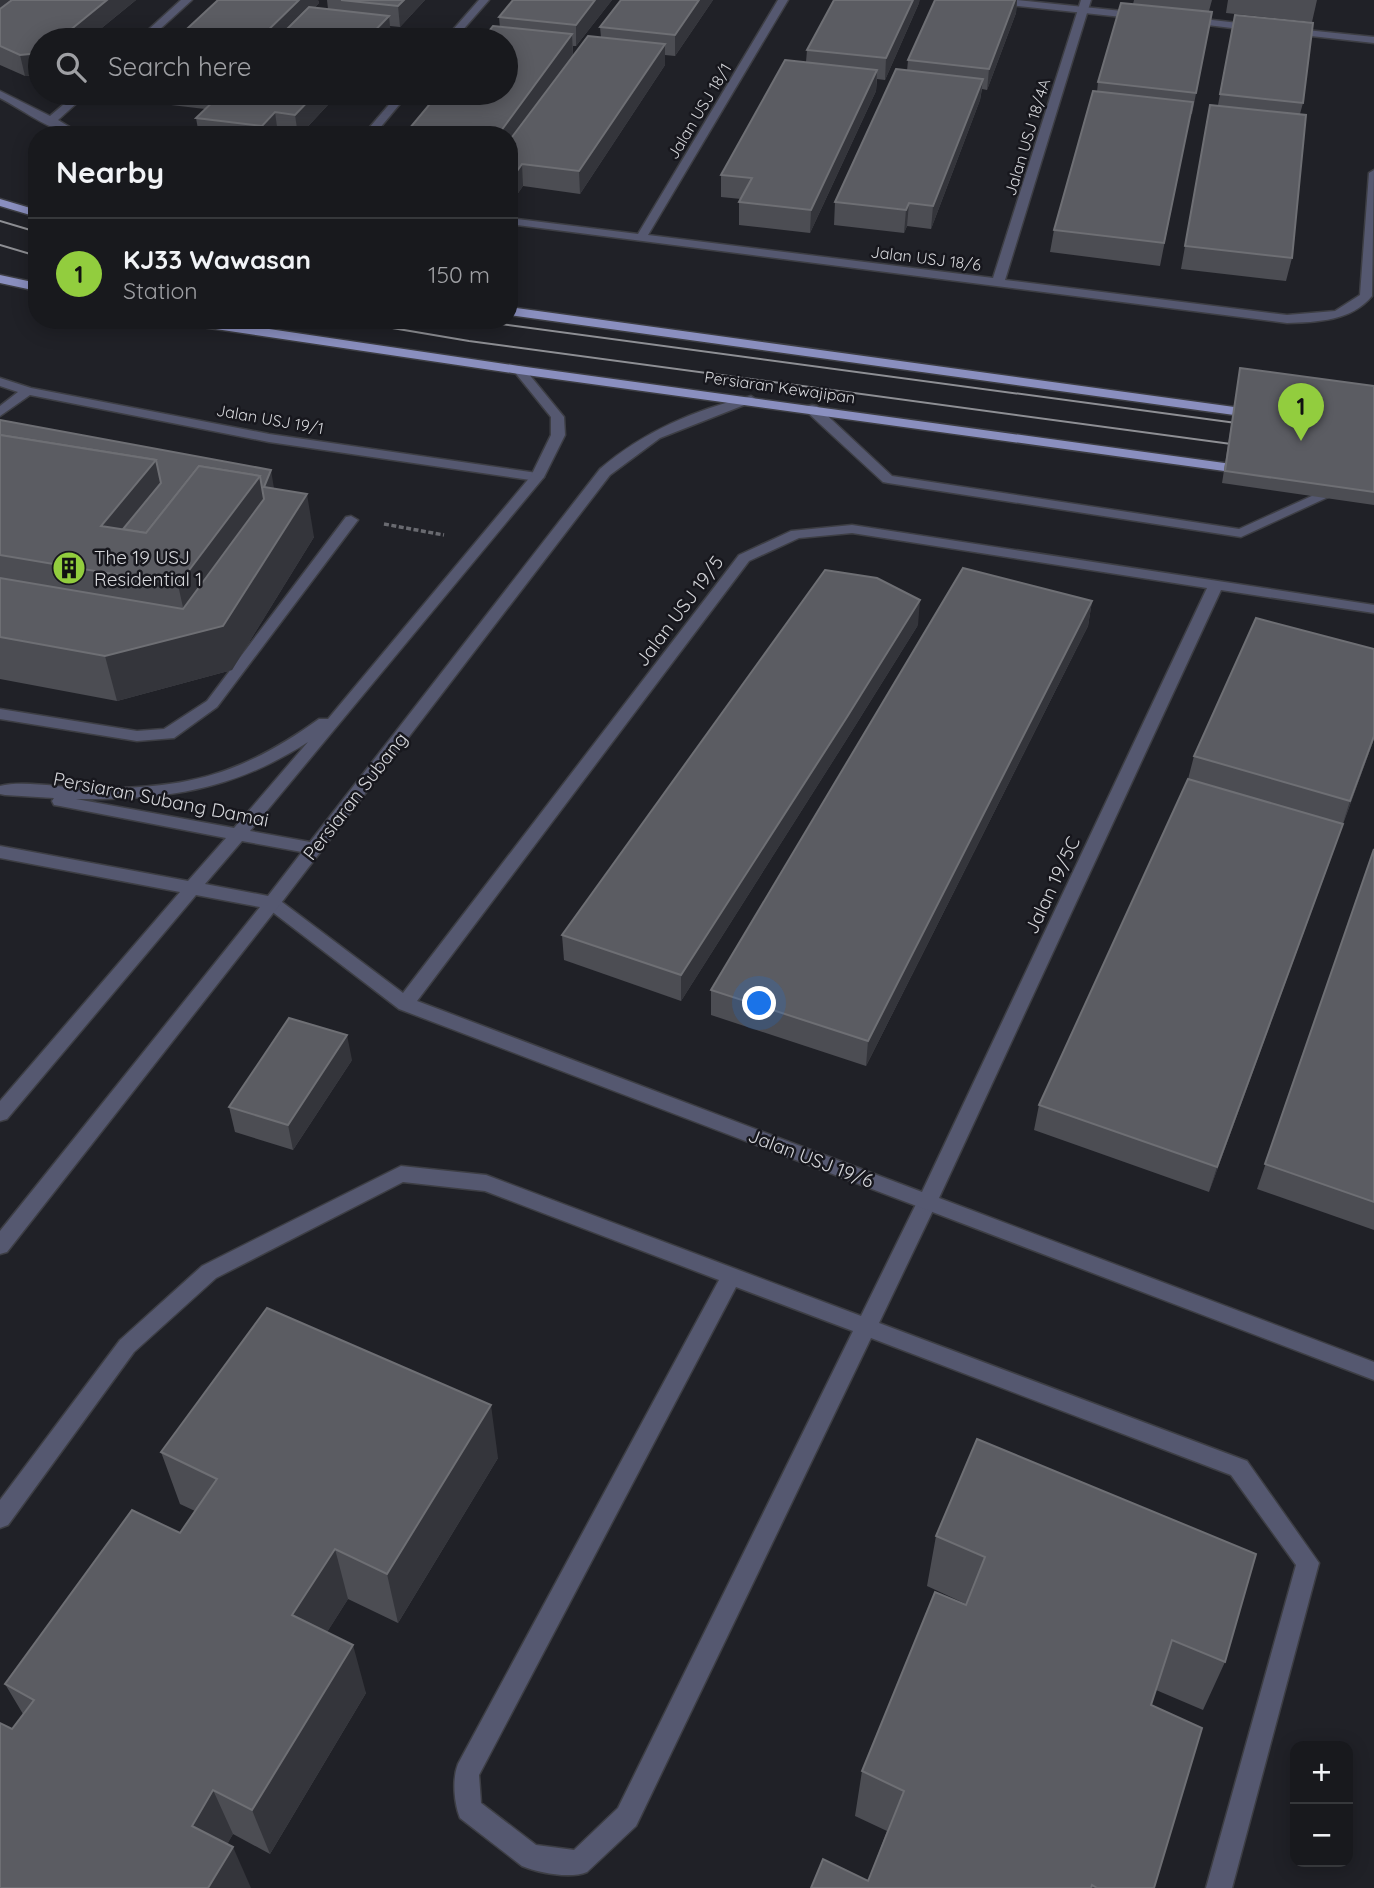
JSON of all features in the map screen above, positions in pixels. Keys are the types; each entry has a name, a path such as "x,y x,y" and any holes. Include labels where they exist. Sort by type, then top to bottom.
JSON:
{"main road":[{"path":"0,202 28,211"},
{"path":"0,279 28,285"},
{"path":"518,312 1264,415"},
{"name":"Persiaran Kewajipan","path":"243,329 519,370 1254,471"},
{"path":"1323,480 1350,484"}],"street":[{"path":"156,28 187,0"},
{"path":"460,28 484,0"},
{"name":"Jalan USJ 18/1","path":"641,238 783,0"},
{"path":"990,0 1085,5 1152,17"},
{"name":"Jalan USJ 18/4A","path":"998,284 1085,5"},
{"path":"1180,20 1263,29"},
{"path":"1277,30 1374,40"},
{"path":"0,94 61,126"},
{"path":"51,121 69,105"},
{"path":"376,126 394,105"},
{"name":"Jalan USJ 18/6","path":"518,222 1287,318 1340,313 1357,307 1366,296 1374,173"},
{"path":"0,1114 348,705 537,477 558,435 557,417 519,370"},
{"name":"Jalan USJ 19/1","path":"0,382 28,391 269,438 537,477"},
{"path":"0,412 28,391"},
{"name":"Persiaran Subang","path":"0,1246 272,904 605,472 628,450 683,421 751,400"},
{"path":"811,409 888,479 1241,533 1350,484"},
{"path":"0,714 137,736 168,734 212,704 351,520"},
{"name":"Jalan USJ 19/5","path":"405,1004 744,558 796,534 852,529 1374,609"},
{"name":"Jalan 19/5C","path":"732,1275 467,1773 469,1809 531,1857 578,1863 628,1817 927,1202 1216,585"},
{"path":"3,790 127,794 199,786 282,750 348,705"},
{"name":"Persiaran Subang Damai","path":"3,790 314,849"},
{"path":"0,852 272,904"},
{"name":"Jalan USJ 19/6","path":"272,904 405,1004 1374,1371"},
{"path":"0,1518 127,1346 209,1272 401,1174 486,1183 1239,1468 1308,1563 1219,1888"}],"path":[{"path":"375,522 483,543"}],"building":[{"path":"12,0 107,0 73,28 28,28 28,54 20,55 0,46 0,9"},
{"path":"218,0 299,0 270,28 188,28"},
{"path":"341,0 404,0 398,6"},
{"path":"513,0 595,0 576,25 499,17"},
{"path":"621,0 699,0 675,35 600,27"},
{"path":"834,0 913,0 886,58 807,50"},
{"path":"935,0 1015,0 989,69 908,60"},
{"path":"1121,3 1212,12 1196,93 1098,82"},
{"path":"309,7 389,16 378,28 288,28"},
{"path":"1235,15 1313,23 1303,103 1220,94"},
{"path":"518,29 572,34 505,126 412,126 429,105 518,105"},
{"path":"588,36 665,44 579,171 522,164 518,170 518,129"},
{"path":"785,60 877,70 811,210 739,202 752,178 721,175"},
{"path":"896,69 983,79 933,206 909,203 906,210 835,202"},
{"path":"1093,91 1193,102 1164,243 1054,230"},
{"path":"210,105 305,105 295,115 275,112 262,126 196,118"},
{"path":"1210,105 1306,115 1292,258 1185,246"},
{"path":"1240,368 1374,386 1374,492 1225,471"},
{"path":"0,420 271,470 264,487 307,494 223,626 105,656 0,637 0,578 183,609 264,499 260,476 199,466 146,533 123,529 161,483 156,460 0,435"},
{"path":"0,435 156,460 101,526 146,533 199,466 260,476 178,585 0,555"},
{"path":"963,568 1092,601 868,1041 711,990"},
{"path":"825,570 877,578 920,600 681,975 562,935"},
{"path":"1256,618 1374,649 1374,736 1350,801 1194,756"},
{"path":"1188,779 1343,824 1217,1167 1039,1105"},
{"path":"1374,849 1374,1202 1265,1164"},
{"path":"289,1018 347,1035 288,1125 229,1107"},
{"path":"267,1308 491,1405 387,1574 335,1549 292,1615 353,1645 252,1810 213,1790 192,1826 233,1847 208,1888 0,1888 0,1723 12,1729 34,1700 5,1684 132,1510 180,1533 217,1479 161,1452"},
{"path":"977,1439 1256,1554 1225,1662 1172,1640 1151,1705 1202,1728 1154,1888 1097,1888 1092,1885 1091,1888 811,1888 823,1859 868,1881 904,1791 862,1771 935,1592 966,1605 985,1557 936,1536"}],"tram line":[{"path":"0,221 28,229"},
{"path":"0,245 28,253"},
{"path":"518,326 1251,425"},
{"path":"398,329 469,341 1246,446"}],"place":[{"name":"KJ33 Wawasan","path":"1301,441"},
{"name":"The 19 USJ Residential 1","path":"69,568"}]}
